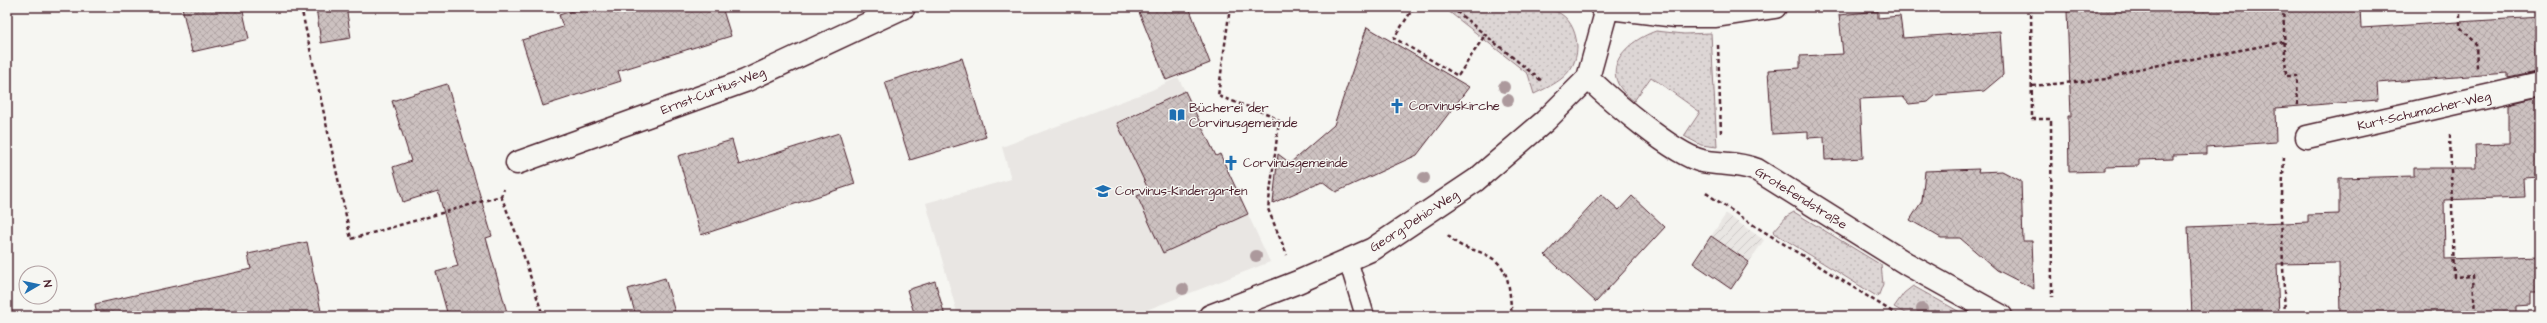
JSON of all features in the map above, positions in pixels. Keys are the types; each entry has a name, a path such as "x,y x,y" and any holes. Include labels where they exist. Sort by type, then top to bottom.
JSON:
{"street":[{"name":"Ernst-Curtius-Weg","path":"517,163 745,80 904,7"},
{"path":"1588,78 1604,8 1676,16 1716,16 1775,7"},
{"name":"Georg-Dehio-Weg","path":"1210,316 1298,282 1373,249 1476,180 1566,100 1588,78"},
{"name":"Grotefendstraße","path":"1588,78 1615,104 1680,151 1712,161 1739,163 1757,170 1907,264 2001,316"},
{"name":"Kurt-Schumacher-Weg","path":"2308,137 2540,84"}],"lane":[{"path":"1348,260 1365,316"}],"path":[{"path":"301,7 351,239 501,196"},
{"path":"1230,7 1218,96 1268,114 1279,121 1268,209 1298,282"},
{"path":"1414,7 1394,38 1458,76 1485,35"},
{"path":"1450,7 1566,100"},
{"path":"2031,7 2032,119 2051,119 2052,297"},
{"path":"2283,7 2286,76 2297,76 2298,90"},
{"path":"2460,7 2460,27 2476,43 2476,50"},
{"path":"1716,16 1712,161 1702,190 1747,221 1899,316"},
{"path":"2032,86 2107,79 2133,70 2284,42"},
{"path":"2450,144 2454,277 2473,276 2475,316"},
{"path":"2284,156 2281,214 2285,316"},
{"path":"517,163 501,196 518,238 543,316"},
{"path":"1432,209 1450,238 1463,247 1490,255 1499,262 1507,277 1512,316"}],"shaded area":[{"path":"1522,6 1538,7 1552,10 1561,14 1571,25 1576,39 1576,57 1573,65 1557,82 1534,94 1528,74 1443,7"},
{"path":"1656,31 1684,34 1711,33 1717,147 1701,145 1684,136 1700,112 1651,77 1634,101 1623,91 1617,80 1615,70 1618,60 1624,51 1644,36"},
{"name":"Corvinus-Kindergarten","path":"1178,77 1185,91 1201,163 1220,154 1270,262 1131,316 958,316 926,203 1011,179 1002,147 1152,90"},
{"path":"1794,212 1881,265 1883,284 1878,297 1773,232 1787,216"},
{"path":"1726,214 1764,240 1731,289 1693,263"},
{"path":"1913,286 1967,316 1910,316 1894,307 1904,293"}],"building":[{"path":"182,7 242,7 249,39 192,52"},
{"path":"316,7 346,7 351,38 321,43"},
{"path":"585,7 722,7 731,36 618,71 621,81 543,106 522,40 563,27 559,15"},
{"path":"1137,7 1189,7 1210,63 1166,80"},
{"path":"2073,7 2360,7 2361,28 2540,17 2540,48 2535,48 2537,72 2508,78 2508,73 2377,83 2378,100 2275,108 2276,142 2206,147 2206,154 2173,155 2173,159 2139,160 2139,166 2105,167 2105,171 2069,172 2068,116 2071,116 2067,11 2073,11"},
{"path":"1878,11 1878,18 1900,16 1903,38 2000,31 2003,75 1984,91 1936,95 1928,102 1909,104 1903,97 1860,99 1863,158 1825,160 1824,137 1808,138 1808,132 1772,134 1768,70 1800,68 1800,56 1843,54 1839,15"},
{"name":"Corvinuskirche","path":"1367,27 1469,87 1417,155 1336,192 1322,181 1273,203 1278,154 1290,163 1334,125"},
{"path":"962,58 986,137 910,160 885,82"},
{"path":"447,84 492,236 486,238 508,316 448,316 436,272 458,266 438,191 403,202 393,167 411,161 392,101"},
{"path":"1185,91 1216,156 1220,154 1248,214 1163,253 1137,196 1149,191 1117,123"},
{"path":"2538,97 2540,177 2523,178 2524,197 2444,200 2445,259 2540,256 2540,293 2531,293 2531,305 2517,306 2517,316 2340,316 2339,263 2277,264 2279,316 2192,316 2188,227 2308,222 2308,215 2339,214 2339,178 2414,176 2414,168 2476,168 2475,145 2509,144 2509,104"},
{"path":"839,133 855,184 701,235 678,156 732,140 739,165"},
{"path":"1979,169 1978,172 2002,171 2021,181 2023,241 2032,241 2034,289 1997,270 1960,238 1941,238 1910,220 1922,201 1925,171"},
{"path":"1601,194 1619,210 1632,196 1665,227 1596,302 1545,255"},
{"path":"1711,236 1749,262 1731,289 1693,263"},
{"path":"307,242 322,316 97,316 95,304 251,269 248,254"},
{"path":"665,278 676,316 636,316 628,289"},
{"path":"935,281 945,316 915,316 907,290"}],"place":[{"name":"Corvinuskirche","path":"1397,106"},
{"name":"Bücherei der Corvinusgemeimde","path":"1177,115"},
{"name":"Corvinusgemeinde","path":"1231,163"},
{"name":"Corvinus-Kindergarten","path":"1103,191"}]}
